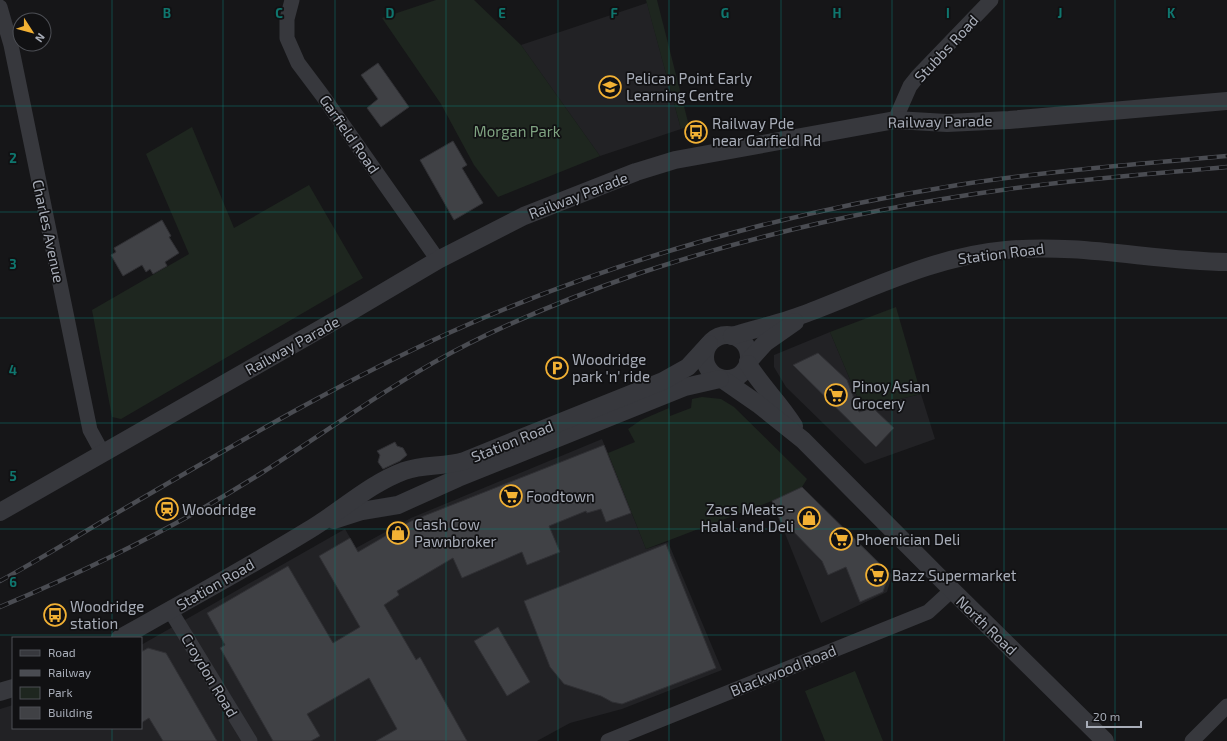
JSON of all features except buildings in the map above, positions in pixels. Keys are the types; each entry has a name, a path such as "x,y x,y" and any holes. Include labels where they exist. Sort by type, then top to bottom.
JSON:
{"street":[{"name":"Garfield Road","path":"292,0 287,18 287,38 298,63 322,94 438,260"},
{"name":"Stubbs Road","path":"895,120 910,86 991,0"},
{"name":"Charles Avenue","path":"0,7 11,45 90,430 102,452"},
{"name":"Railway Parade","path":"0,512 438,260 524,216 582,192 657,164 895,120 947,123 1010,120 1227,101"},
{"name":"Station Road","path":"732,336 809,312 898,276 947,260 1005,250 1052,247 1196,261 1227,262"},
{"name":"Station Road","path":"748,363 765,343 809,312"},
{"path":"725,335 738,338 746,345 748,352 748,363 744,371 738,376 730,379 721,379 710,372 705,362 706,350 709,344 718,337 725,335"},
{"name":"Station Road","path":"122,637 310,529 352,500 383,482 404,472 417,468 448,465 464,461 663,381 688,367 709,344"},
{"name":"North Road","path":"748,363 757,379 784,410 803,440"},
{"name":"Station Road","path":"310,529 351,514 398,505 458,478 685,387 721,379"},
{"name":"North Road","path":"721,379 758,404 803,440 1105,741"},
{"path":"383,482 386,496 390,501 398,505"},
{"name":"Blackwood Road","path":"608,741 928,612 952,590"},
{"name":"Croydon Road","path":"170,610 250,741"},
{"path":"0,692 12,688"},
{"path":"1192,741 1227,706"}],"shaded area":[{"name":"Pelican Point Early Learning Centre","path":"647,3 681,129 600,156 521,45"},
{"path":"830,332 862,408 921,394 935,439 865,464 786,387 774,367 774,355"},
{"path":"602,439 646,549 668,542 722,670 622,709 570,723 537,741 0,741 0,709 12,705 12,729 142,729 142,644 345,529 356,548 411,518"},
{"path":"802,487 892,575 887,592 821,623 772,501"}],"green space":[{"name":"Morgan Park","path":"436,0 474,0 521,45 600,156 498,197 474,165 441,104 382,18"},
{"path":"646,0 657,0 689,126 681,129"},
{"path":"192,127 234,228 309,185 363,278 121,419 112,417 92,310 189,254 146,154"},
{"path":"896,307 921,394 862,408 830,332"},
{"path":"702,397 721,399 734,407 807,479 802,487 772,501 646,549 608,453 635,442 628,429 641,420 669,408 670,416 691,408 692,399"},
{"path":"855,671 883,741 825,741 805,691"}],"railway":[{"path":"0,581 232,446 362,375 451,332 512,306 636,261 764,225 893,196 1025,176 1092,168 1227,156"},
{"path":"0,607 67,578 133,546 229,493 388,390 441,358 532,315 640,273 729,246 865,213 1002,190 1114,177 1227,167"}],"place":[{"name":"Pelican Point Early Learning Centre","path":"610,87"},
{"name":"Railway Pde near Garfield Rd","path":"696,132"},
{"name":"Woodridge park 'n' ride","path":"557,368"},
{"name":"Pinoy Asian Grocery","path":"836,395"},
{"name":"Foodtown","path":"511,496"},
{"name":"Woodridge","path":"167,509"},
{"name":"Zacs Meats - Halal and Deli","path":"809,518"},
{"name":"Cash Cow Pawnbroker","path":"398,533"},
{"name":"Phoenician Deli","path":"841,539"},
{"name":"Bazz Supermarket","path":"877,575"},
{"name":"Woodridge station","path":"55,615"}]}
